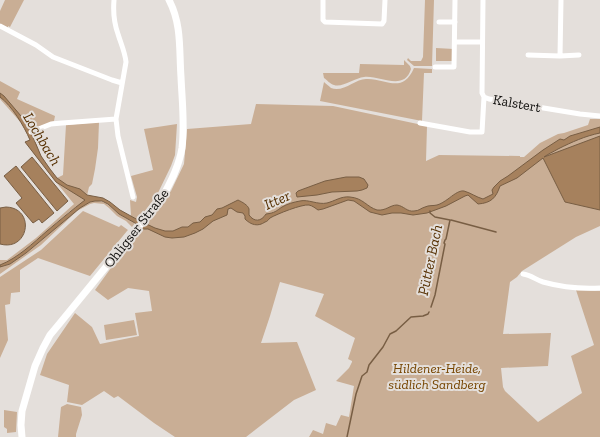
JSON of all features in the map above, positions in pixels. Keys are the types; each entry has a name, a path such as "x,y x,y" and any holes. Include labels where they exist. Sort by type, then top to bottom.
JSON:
{"main road":[{"name":"Ohligser Straße","path":"22,437 22,411 35,366 50,335 160,201 169,186 177,167 182,148 183,116 180,40 176,18 169,0"}],"street":[{"path":"114,0 114,22 125,57 125,69 116,119 118,136 133,197"},
{"path":"323,0 323,20 325,22 382,24 384,21 385,0"},
{"path":"435,67 454,67 455,0"},
{"path":"483,0 482,93 484,97"},
{"path":"560,56 561,0"},
{"path":"439,22 455,22"},
{"path":"0,26 36,45 53,57 122,83"},
{"path":"455,42 482,42"},
{"path":"528,55 580,55"},
{"name":"Kalstert","path":"420,123 470,132 482,132 484,97 580,114 600,116"},
{"path":"31,132 51,124 62,122 116,119"},
{"path":"523,274 529,275 540,282 553,285 592,289 600,288"}],"green space":[{"path":"5,0 24,0 10,27 8,26 8,28 0,24 0,11"},
{"path":"425,0 434,0 432,66 414,66 407,60 408,58 411,61 421,61 423,57"},
{"path":"436,48 454,49 454,61 436,61"},
{"path":"404,60 411,69 408,76 403,80 397,81 364,77 337,86 331,84 324,78 323,73 359,73 360,64 404,65"},
{"path":"414,68 432,69 432,73 424,73 422,121 320,101 324,82 331,88 335,89 340,89 366,79 399,83 404,81 409,76"},
{"path":"0,81 20,92 17,99 55,116 54,121 26,132 23,125 0,99"},
{"name":"Hildener-Heide, südlich Sandberg","path":"256,104 333,106 427,126 426,161 439,155 524,157 540,143 558,134 588,125 590,119 600,119 600,226 576,237 522,271 510,282 503,334 551,333 548,366 501,368 503,387 505,391 538,422 582,393 571,356 594,345 576,290 600,291 600,437 309,437 313,430 323,434 326,423 336,426 341,415 349,417 354,386 336,381 349,368 352,362 348,359 355,338 315,316 324,294 280,282 261,343 297,342 316,390 294,400 246,437 175,437 118,396 114,398 104,391 82,405 67,402 69,385 40,375 47,354 75,313 92,327 100,344 139,336 135,313 152,311 149,291 128,288 108,300 95,290 171,191 184,164 187,129 251,124"},
{"path":"99,122 98,148 95,169 92,184 89,187 86,200 69,212 9,262 0,265 0,260 7,260 36,238 74,204 25,142 30,140 28,136 32,134 41,156 57,178 63,175 66,125"},
{"path":"177,124 175,155 171,166 157,195 138,220 131,216 130,200 136,202 137,197 131,176 153,170 144,129"},
{"path":"90,202 103,202 135,223 132,227 104,204 90,204 77,211 41,245 0,274 0,267 10,264 26,253 80,208"},
{"path":"83,211 119,227 121,225 128,230 90,276 38,258 20,270 20,292 11,293 10,304 5,305 8,340 0,358 0,277 41,250"},
{"path":"134,320 137,335 106,340 104,325"},
{"path":"67,404 81,407 82,415 76,437 58,437 61,407"},
{"path":"4,410 17,412 16,432 7,433 7,429 4,427"}],"shaded area":[{"path":"0,93 21,116 30,130 41,156 57,178 67,185 80,189 87,195 103,198 138,220 165,231 173,231 182,227 188,227 193,223 200,222 205,217 212,215 217,209 238,200 247,206 249,209 249,215 253,219 260,220 266,214 295,202 306,201 324,203 344,197 358,199 377,210 383,210 397,205 412,211 417,211 428,206 438,205 460,191 467,192 483,199 493,194 492,190 500,181 560,139 564,140 570,136 600,127 600,133 573,142 544,157 600,136 600,210 565,202 543,158 517,178 500,186 495,197 490,201 478,204 468,195 446,206 427,213 413,215 392,213 382,215 370,212 354,201 348,200 318,210 309,205 301,206 278,214 266,222 257,225 247,221 243,213 237,212 231,208 228,209 227,215 213,221 203,229 184,237 172,238 165,237 148,229 143,229 102,201 90,202 80,208 26,253 10,264 0,267 0,265 25,250 85,200 56,182 25,142 30,140 13,111 0,97"},
{"path":"32,157 68,201 57,211 21,167"},
{"path":"16,166 54,213 42,223 39,219 33,223 16,203 22,198 4,176"},
{"path":"346,177 359,177 364,179 368,185 367,188 357,191 332,192 297,197 296,193 298,191 325,181"},
{"path":"6,207 16,209 22,214 25,221 23,236 17,242 10,245 0,244 0,208"}],"waterway":[{"name":"Pütter Bach","path":"430,211 430,213 435,217 450,220 444,243 435,295 431,307"},
{"path":"451,220 496,232"},
{"name":"Pütter Bach","path":"347,437 356,394 362,376 367,372 369,365 383,347 390,334 396,331 411,317 423,316 429,312"}],"water label":[{"name":"Lochbach","path":"42,139"},
{"name":"Itter","path":"277,200"}]}
